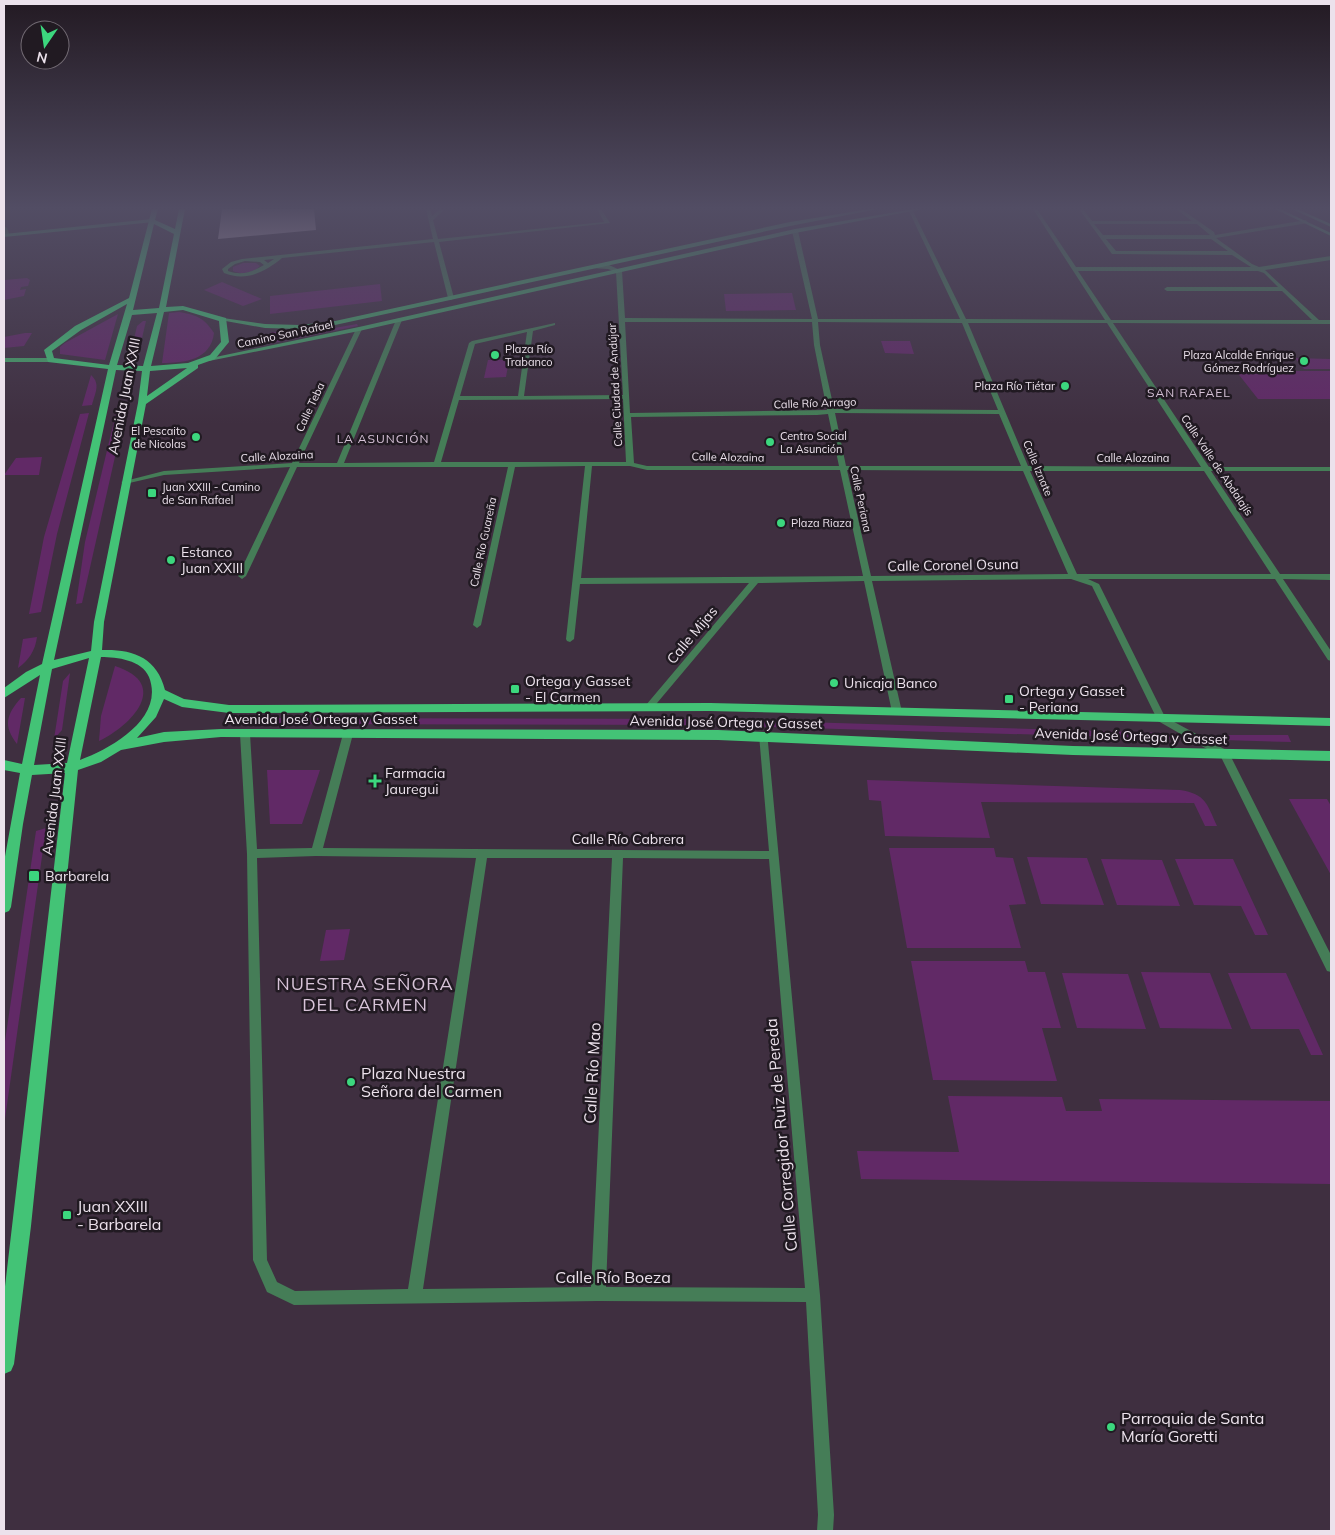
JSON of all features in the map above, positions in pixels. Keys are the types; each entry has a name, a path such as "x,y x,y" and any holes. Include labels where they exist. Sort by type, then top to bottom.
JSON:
{"main road":[{"name":"Avenida Juan XXIII","path":"4,908 16,824 48,666 112,368 137,281"},
{"name":"Avenida Juan XXIII","path":"4,1364 22,1226 72,767 96,654 99,622 142,403 146,370 168,281"},
{"name":"Camino San Rafael","path":"222,320 265,326 300,327 336,323 529,281"},
{"name":"Camino San Rafael","path":"209,359 359,329 572,281"},
{"path":"51,360 48,350 60,339 132,298"},
{"path":"4,360 51,360 112,368 146,370 198,363 209,359 223,347 227,338 227,330 222,320 183,308 128,313"},
{"path":"142,403 198,363"},
{"path":"4,687 48,666 72,658 96,654 129,656 152,670 159,692 156,706 136,733 120,746 97,758 72,767 49,771 27,771 4,765"},
{"path":"4,694 22,679"},
{"name":"Avenida José Ortega y Gasset","path":"159,692 182,703 229,709 649,707 1331,722"},
{"name":"Avenida José Ortega y Gasset","path":"120,746 164,737 221,733 764,735 918,744 1331,756"}],"street":[{"path":"447,281 451,298"},
{"name":"Calle Ciudad de Andújar","path":"620,281 630,464"},
{"name":"Calle Periana","path":"806,281 842,468 897,712"},
{"name":"Calle Iznate","path":"945,281 964,321 1025,468 1074,577"},
{"name":"Calle Valle de Abdalajís","path":"1083,281 1331,658"},
{"path":"1274,281 1316,322"},
{"path":"1167,288 1282,289"},
{"path":"623,320 814,319 1331,322"},
{"path":"340,464 399,320"},
{"path":"437,465 472,343 553,324"},
{"name":"Calle Teba","path":"242,576 359,329"},
{"path":"521,398 530,329"},
{"path":"457,398 627,397"},
{"name":"Calle Río Arrago","path":"628,415 817,413 832,411 1002,412"},
{"name":"Calle Alozaina","path":"125,482 164,473 340,464 630,464 647,468 1331,469"},
{"name":"Calle Río Guareña","path":"477,625 512,464"},
{"path":"570,639 589,465"},
{"path":"1074,577 1095,584 1161,719 1225,754 1331,967"},
{"name":"Calle Coronel Osuna","path":"576,581 1331,577"},
{"name":"Calle Mijas","path":"649,707 755,581"},
{"path":"245,734 252,854 260,1260 272,1287 294,1298 414,1297 482,854 316,852 252,854"},
{"path":"316,852 348,734"},
{"name":"Calle Corregidor Ruiz de Pereda","path":"764,735 813,1295 826,1515 825,1531"},
{"name":"Calle Río Cabrera","path":"482,854 773,855"},
{"name":"Calle Río Mao","path":"598,1294 618,854"},
{"name":"Calle Río Boeza","path":"414,1297 598,1294 813,1295"}],"shaded area":[{"path":"4,281 30,281 28,286 21,287 20,290 26,289 24,296 4,300"},
{"path":"222,282 262,299 243,306 204,290"},
{"path":"380,284 382,301 270,314 270,296"},
{"path":"792,293 796,310 726,311 724,294"},
{"path":"169,313 191,314 207,324 214,333 212,342 208,349 195,358 187,361 162,363"},
{"path":"118,314 105,360 60,354 60,347 65,343"},
{"path":"146,321 139,351 130,356 137,326"},
{"path":"357,324 358,326 268,344 271,332 317,331"},
{"path":"32,333 24,346 4,348 4,337"},
{"path":"881,341 910,341 914,354 885,353"},
{"path":"1295,358 1330,359 1331,369 1304,369"},
{"path":"488,360 509,360 506,377 484,378"},
{"path":"1236,371 1331,371 1331,399 1258,399"},
{"path":"91,375 97,385 95,397 92,405 82,406"},
{"path":"126,408 82,603 76,604 85,542 117,409"},
{"path":"89,413 57,534 41,612 29,614 44,537 80,414"},
{"path":"42,457 39,475 4,475 16,458"},
{"path":"37,637 31,655 18,668 23,639"},
{"path":"115,666 132,674 141,683 143,693 140,704 133,715 123,725 99,741 101,716"},
{"path":"70,673 62,730 54,739 63,681"},
{"path":"21,698 25,698 17,744 10,732 8,721 9,715"},
{"path":"240,718 697,719 697,725 237,724"},
{"path":"733,720 1166,733 1186,739 734,726"},
{"path":"1217,735 1288,735 1291,742 1223,740"},
{"path":"267,770 320,770 302,824 270,824"},
{"path":"867,780 1180,790 1200,797 1208,806 1217,826 1205,826 1194,803 981,802 990,838 885,836 881,801 869,800"},
{"path":"1289,799 1327,799 1331,806 1331,875"},
{"path":"46,828 4,1126 4,1048 36,831"},
{"path":"889,848 994,848 996,857 1013,858 1026,904 1009,905 1021,948 907,948"},
{"path":"1027,857 1087,858 1104,905 1041,904"},
{"path":"1101,859 1162,860 1180,906 1117,905"},
{"path":"1175,859 1233,859 1268,935 1255,935 1241,906 1194,905"},
{"path":"350,929 344,960 320,961 326,930"},
{"path":"911,961 1025,961 1028,972 1045,972 1061,1028 1042,1028 1057,1081 933,1080"},
{"path":"1141,972 1210,973 1232,1029 1160,1028"},
{"path":"1062,973 1128,974 1146,1029 1077,1028"},
{"path":"1228,973 1286,973 1323,1055 1311,1055 1299,1029 1251,1029"},
{"path":"948,1096 1062,1097 1066,1111 1102,1111 1099,1099 1331,1101 1331,1184 861,1179 857,1151 959,1152"}],"place":[{"name":"Plaza Río Trabanco","path":"495,355"},
{"name":"Plaza Alcalde Enrique Gómez Rodríguez","path":"1304,361"},
{"name":"Plaza Río Tiétar","path":"1065,386"},
{"name":"El Pescaito de Nicolas","path":"196,437"},
{"name":"Centro Social La Asunción","path":"770,442"},
{"name":"Juan XXIII - Camino de San Rafael","path":"152,493"},
{"name":"Plaza Riaza","path":"781,523"},
{"name":"Estanco Juan XXIII","path":"171,560"},
{"name":"Unicaja Banco","path":"834,683"},
{"name":"Ortega y Gasset - El Carmen","path":"515,689"},
{"name":"Ortega y Gasset - Periana","path":"1009,699"},
{"name":"Farmacia Jauregui","path":"375,781"},
{"name":"Barbarela","path":"34,876"},
{"name":"Plaza Nuestra Señora del Carmen","path":"351,1082"},
{"name":"Juan XXIII - Barbarela","path":"67,1215"},
{"name":"Parroquia de Santa María Goretti","path":"1111,1427"}],"district":[{"name":"SAN RAFAEL","path":"1189,393"},
{"name":"LA ASUNCIÓN","path":"383,439"},
{"name":"NUESTRA SEÑORA DEL CARMEN","path":"365,994"}]}
